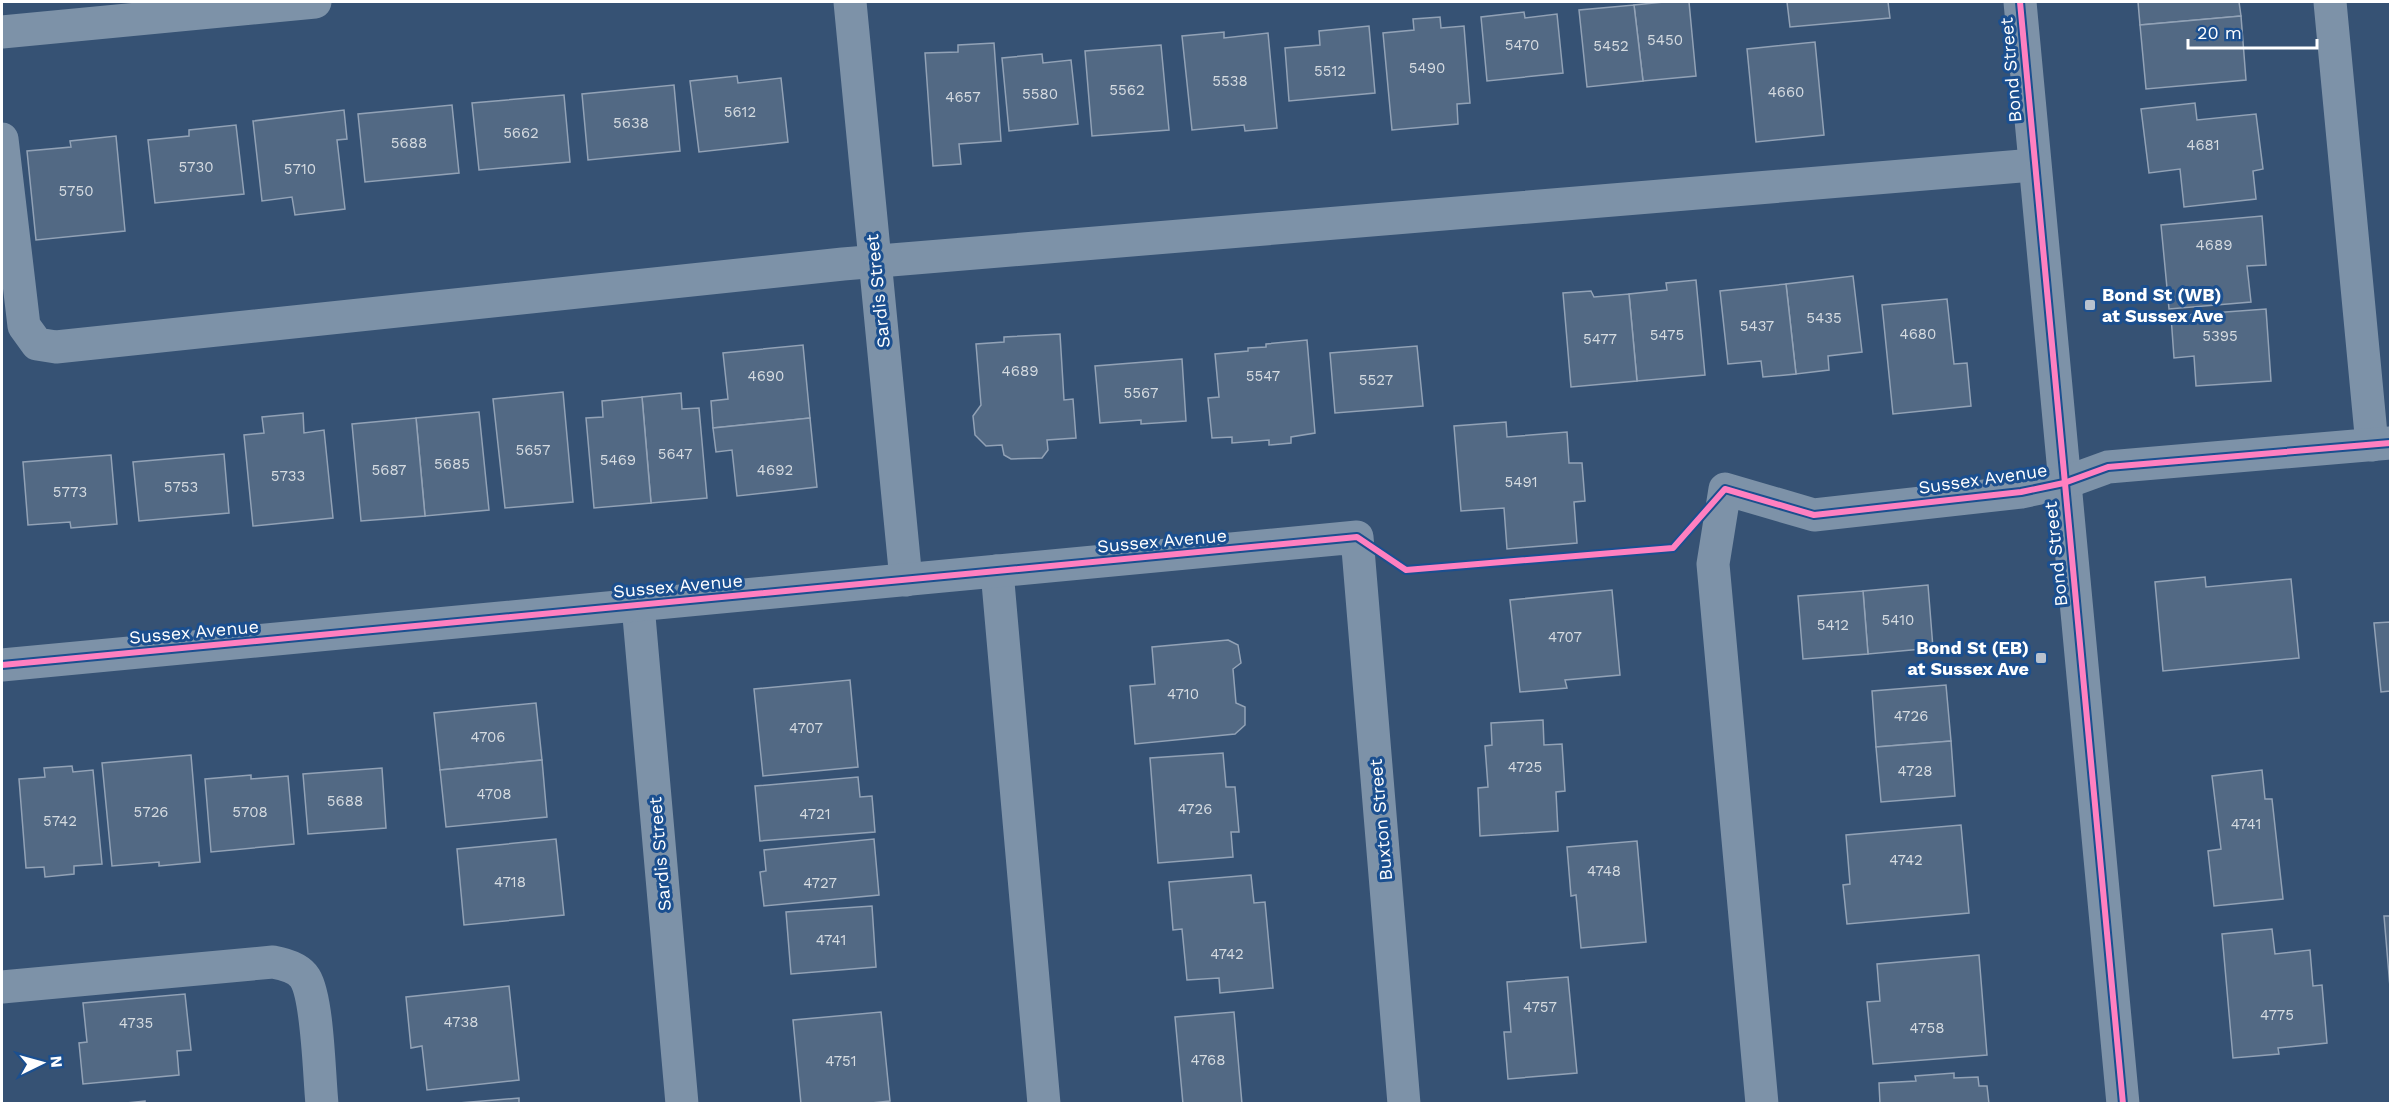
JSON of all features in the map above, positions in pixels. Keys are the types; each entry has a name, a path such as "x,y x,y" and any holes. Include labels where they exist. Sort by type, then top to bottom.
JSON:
{"street":[{"path":"2,32 315,2"},
{"name":"Sardis Street","path":"850,2 906,580"},
{"name":"Bond Street","path":"2020,2 2123,1104"},
{"path":"2330,2 2381,444"},
{"path":"2,139 24,326 37,344 56,347 875,262 2034,165"},
{"name":"Sussex Avenue","path":"1762,1104 1713,564 1725,489 1814,515 2021,492 2064,483 2108,468 2381,444"},
{"name":"Sussex Avenue","path":"2,665 1357,537"},
{"name":"Buxton Street","path":"1357,537 1404,1104"},
{"path":"997,571 1044,1104"},
{"name":"Sardis Street","path":"638,605 682,1104"},
{"path":"2,987 273,962 288,965 304,976 312,993 322,1104"}],"building":[{"path":"1689,2 1696,76 1643,81 1634,5"},
{"path":"1787,2 1888,2 1890,18 1790,27"},
{"path":"2138,2 2239,2 2241,16 2140,25"},
{"path":"1634,5 1643,81 1587,87 1579,10"},
{"path":"1524,12 1525,18 1557,14 1563,73 1487,81 1481,17"},
{"path":"2241,16 2246,80 2146,89 2140,25"},
{"path":"1440,17 1441,28 1464,26 1470,103 1457,104 1458,124 1392,130 1383,33 1414,30 1413,19"},
{"path":"1369,26 1375,93 1289,101 1285,48 1320,45 1319,31"},
{"path":"1224,32 1224,38 1268,33 1277,128 1245,131 1244,125 1192,130 1182,36"},
{"path":"1815,42 1824,135 1756,142 1747,49"},
{"path":"994,43 1001,141 959,144 961,164 933,166 925,53 958,52 958,45"},
{"path":"1161,45 1169,130 1092,136 1085,51"},
{"path":"1042,54 1043,63 1071,60 1078,124 1009,131 1002,58"},
{"path":"737,76 738,83 781,78 788,142 699,152 690,81"},
{"path":"674,85 680,151 588,160 582,94"},
{"path":"564,95 570,162 479,170 472,103"},
{"path":"2195,103 2197,120 2256,114 2263,169 2253,171 2256,199 2184,207 2180,169 2149,173 2141,109"},
{"path":"452,105 459,173 365,182 358,114"},
{"path":"344,110 347,139 337,140 345,209 295,215 292,197 262,201 253,121"},
{"path":"236,125 244,194 155,203 148,140 189,136 189,130"},
{"path":"116,136 125,231 36,240 27,151 71,147 70,141"},
{"path":"2262,216 2266,265 2247,266 2251,302 2169,309 2161,225"},
{"path":"1853,276 1862,352 1828,356 1829,370 1796,374 1786,284"},
{"path":"1696,280 1705,375 1637,381 1629,294 1667,290 1666,283"},
{"path":"1786,284 1796,374 1763,377 1761,361 1728,364 1720,291"},
{"path":"1591,291 1594,297 1629,294 1637,381 1571,387 1563,293"},
{"path":"1947,299 1954,364 1967,363 1971,406 1893,414 1882,305"},
{"path":"2266,309 2271,381 2196,386 2194,356 2174,358 2171,316"},
{"path":"1060,334 1064,400 1073,399 1076,438 1047,440 1048,450 1042,458 1011,459 1004,455 1002,445 986,446 975,435 973,416 981,405 976,344 1004,342 1004,337"},
{"path":"1307,340 1315,433 1291,437 1291,443 1269,445 1269,440 1232,443 1232,437 1212,438 1208,398 1219,397 1215,354 1248,351 1248,348 1266,347 1266,344"},
{"path":"803,345 810,418 713,428 711,401 728,399 723,353"},
{"path":"1417,346 1423,406 1335,413 1330,353"},
{"path":"1182,359 1186,421 1141,424 1141,420 1100,423 1095,366"},
{"path":"563,392 573,502 505,508 493,399"},
{"path":"681,393 682,409 699,408 707,498 651,503 642,397"},
{"path":"642,397 651,503 594,508 586,418 603,417 602,401"},
{"path":"479,412 489,510 425,516 416,418"},
{"path":"303,413 304,433 324,430 333,518 253,526 244,435 264,433 262,417"},
{"path":"416,418 425,516 361,521 352,424"},
{"path":"810,418 817,487 737,496 732,450 716,452 713,428"},
{"path":"1506,422 1507,437 1567,432 1569,463 1582,463 1585,501 1574,502 1577,543 1507,549 1504,508 1461,511 1454,426"},
{"path":"224,454 229,513 139,521 133,462"},
{"path":"111,455 117,524 71,528 70,522 28,525 23,462"},
{"path":"2205,577 2206,587 2291,579 2299,658 2163,671 2155,582"},
{"path":"1928,585 1933,648 1868,654 1863,591"},
{"path":"1612,590 1620,675 1565,680 1567,688 1520,692 1510,600"},
{"path":"1863,591 1868,654 1803,659 1798,596"},
{"path":"2390,622 2390,691 2381,692 2374,623"},
{"path":"1228,640 1238,645 1241,663 1233,669 1236,703 1245,707 1245,725 1235,734 1135,744 1130,686 1155,684 1152,647"},
{"path":"850,680 858,767 763,776 754,689"},
{"path":"1946,685 1951,741 1876,747 1872,691"},
{"path":"536,703 542,760 440,770 434,713"},
{"path":"1543,720 1544,745 1562,744 1565,791 1556,792 1558,831 1480,836 1478,788 1488,787 1485,746 1492,745 1491,723"},
{"path":"1951,741 1955,796 1881,802 1876,747"},
{"path":"1223,753 1226,787 1235,787 1239,832 1231,832 1233,857 1158,863 1150,758"},
{"path":"191,755 200,862 159,866 159,862 112,866 102,763"},
{"path":"542,760 547,817 446,827 440,770"},
{"path":"72,766 73,772 93,770 102,864 74,866 74,874 45,877 44,867 26,868 19,779 45,777 44,768"},
{"path":"382,768 386,828 308,834 303,774"},
{"path":"2262,770 2265,799 2272,799 2283,899 2214,906 2208,851 2221,849 2212,776"},
{"path":"251,775 251,779 288,776 294,844 211,852 205,779"},
{"path":"858,777 860,797 872,796 875,832 760,841 755,786"},
{"path":"1961,825 1969,913 1847,924 1843,885 1850,884 1846,835"},
{"path":"556,839 564,915 464,925 457,849"},
{"path":"874,839 879,895 764,906 760,872 766,871 764,850"},
{"path":"1637,841 1646,942 1581,948 1576,895 1571,896 1567,847"},
{"path":"1251,875 1254,903 1265,902 1273,988 1220,993 1219,978 1187,980 1182,929 1173,930 1169,882"},
{"path":"872,906 876,967 791,974 786,912"},
{"path":"2384,916 2390,916 2390,987"},
{"path":"2272,929 2275,954 2310,950 2313,986 2322,985 2327,1043 2278,1048 2279,1054 2233,1058 2222,934"},
{"path":"1979,955 1987,1055 1873,1064 1867,1002 1880,1001 1877,964"},
{"path":"1568,977 1577,1073 1508,1079 1504,1032 1511,1032 1507,982"},
{"path":"509,986 519,1080 427,1090 422,1046 411,1048 406,997"},
{"path":"185,994 191,1050 177,1051 179,1075 83,1084 79,1043 87,1042 83,1003"},
{"path":"881,1012 890,1101 862,1104 801,1104 793,1020"},
{"path":"1234,1012 1242,1104 1183,1104 1175,1017"},
{"path":"1954,1073 1954,1078 1978,1077 1979,1086 1987,1086 1989,1104 1880,1104 1879,1083 1916,1081 1915,1076"},
{"path":"519,1098 519,1104 459,1104 459,1103"},
{"path":"145,1101 145,1104 116,1104"}],"cycle path":[{"path":"2020,2 2123,1104"},
{"path":"2,665 1357,537 1406,570 1673,548 1725,489 1814,515 2021,492 2064,483 2108,467 2390,443"}],"place":[{"name":"Bond St (WB) at Sussex Ave","path":"2090,305"},
{"name":"Bond St (EB) at Sussex Ave","path":"2041,658"}]}
